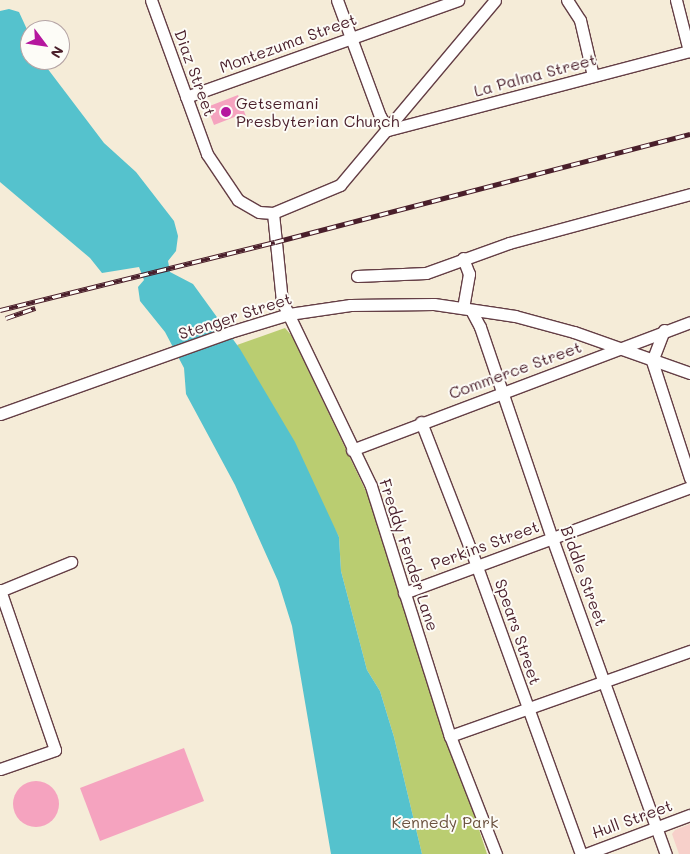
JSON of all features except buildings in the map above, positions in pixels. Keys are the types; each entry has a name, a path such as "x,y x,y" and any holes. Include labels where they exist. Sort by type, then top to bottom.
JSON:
{"street":[{"name":"Diaz Street","path":"151,0 207,154 238,200 259,212 274,212"},
{"path":"337,0 380,116 388,130"},
{"name":"Montezuma Street","path":"186,97 458,0"},
{"path":"274,212 340,185 495,0"},
{"path":"567,0 580,20 593,76"},
{"path":"676,0 690,51"},
{"name":"La Palma Street","path":"388,130 690,51"},
{"path":"357,276 426,273 444,268 463,258 690,194"},
{"name":"Freddy Fender Lane","path":"274,212 275,242 282,301 352,450 371,486 450,736 496,854"},
{"path":"463,258 469,274 467,309"},
{"name":"Stenger Street","path":"0,414 230,332 289,314 399,303 467,309 515,316 621,348 652,361 690,373"},
{"name":"Biddle Street","path":"467,309 480,326 552,538 605,680 666,854"},
{"name":"Commerce Street","path":"352,450 421,422 621,348 664,330 690,322"},
{"path":"664,330 652,361 690,478"},
{"name":"Spears Street","path":"421,422 476,564 581,854"},
{"name":"Perkins Street","path":"404,593 476,564 690,487"},
{"path":"0,769 55,750 0,591 71,562"},
{"path":"450,736 528,710 605,680 690,651"},
{"name":"Hull Street","path":"586,854 690,815"}],"shaded area":[{"path":"690,824 690,854 679,854 672,834 675,830"}],"green space":[{"name":"Kennedy Park","path":"285,328 292,336 373,506 487,854 422,854 394,737 380,691 367,670 341,571 339,537 237,345"}],"water":[{"path":"9,9 19,12 23,20 20,20 20,70 49,70 104,143 136,172 174,221 178,236 176,251 168,261 170,272 193,284 240,349 295,442 339,537 341,571 367,670 380,691 394,737 422,854 331,854 292,626 278,581 235,485 186,394 184,368 165,332 140,301 138,287 144,280 139,267 102,273 90,258 0,182 0,11"}],"railway":[{"path":"0,310 275,242 690,134"},
{"path":"6,318 35,308"}],"place":[{"name":"Getsemani Presbyterian Church","path":"226,112"}]}
